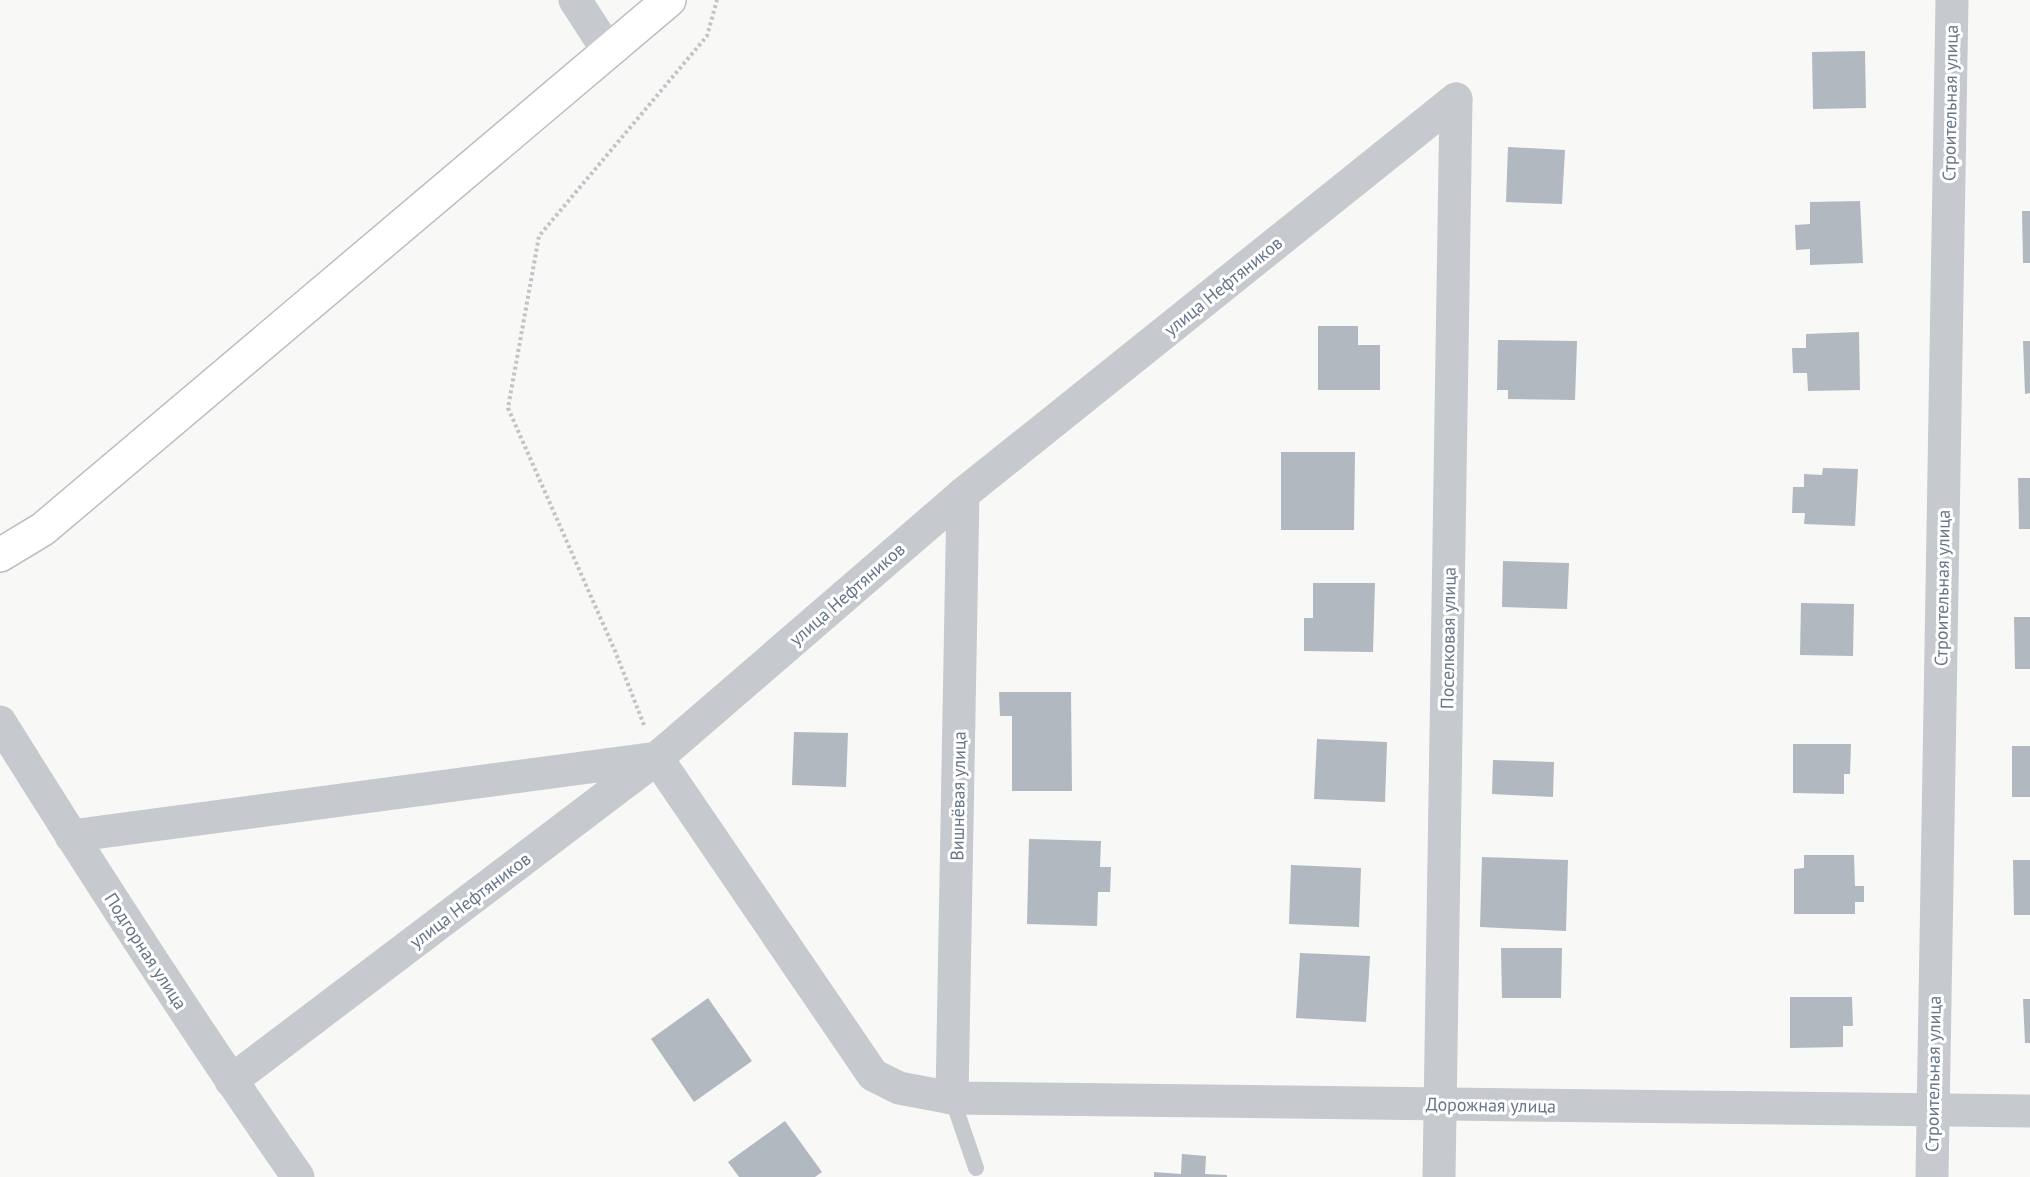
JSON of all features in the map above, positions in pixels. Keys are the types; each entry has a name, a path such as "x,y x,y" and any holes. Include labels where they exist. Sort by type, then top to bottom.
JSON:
{"main road":[{"path":"0,555 43,529 669,0"}],"street":[{"path":"575,0 608,51"},
{"name":"Строительная улица","path":"1932,1177 1952,0"},
{"name":"улица Нефтяников","path":"231,1081 657,758 963,494 1456,99"},
{"name":"Поселковая улица","path":"1439,1177 1456,99"},
{"name":"Вишнёвая улица","path":"952,1098 963,494"},
{"name":"Подгорная улица","path":"0,722 71,836 231,1081 298,1177"},
{"path":"71,836 657,758"},
{"name":"Дорожная улица","path":"657,758 873,1075 899,1088 952,1098 2030,1111"}],"lane":[{"path":"952,1098 976,1168"}],"path":[{"path":"657,758 615,651 508,408 539,236 707,36 717,0"}],"building":[{"path":"1865,51 1866,108 1813,109 1812,52"},
{"path":"1508,147 1565,150 1562,204 1506,202"},
{"path":"1860,201 1863,263 1810,265 1810,249 1796,250 1795,225 1810,224 1810,202"},
{"path":"2022,211 2030,211 2030,263 2023,263"},
{"path":"1318,326 1358,326 1358,345 1380,345 1380,390 1318,390"},
{"path":"1859,332 1860,390 1808,391 1807,373 1793,373 1792,348 1806,348 1806,334"},
{"path":"1498,340 1577,341 1575,400 1508,399 1508,390 1497,390"},
{"path":"2023,341 2030,341 2030,393 2025,394"},
{"path":"1281,452 1355,452 1354,530 1281,530"},
{"path":"1823,468 1858,469 1855,526 1804,524 1805,513 1792,513 1793,487 1804,487 1804,474 1822,475"},
{"path":"2018,478 2030,478 2030,529 2019,529"},
{"path":"1503,561 1569,563 1567,609 1502,607"},
{"path":"1313,583 1375,583 1373,652 1304,651 1304,618 1313,618"},
{"path":"1801,603 1854,604 1853,656 1800,655"},
{"path":"2014,617 2030,617 2030,669 2015,669"},
{"path":"999,692 1071,692 1072,791 1012,791 1012,716 1000,716"},
{"path":"794,732 848,733 846,787 792,785"},
{"path":"1317,739 1387,742 1385,802 1314,799"},
{"path":"1793,744 1851,744 1850,774 1844,774 1844,794 1793,793"},
{"path":"2012,746 2030,746 2030,797 2012,797"},
{"path":"1493,760 1554,762 1553,797 1492,794"},
{"path":"1029,839 1101,841 1100,867 1111,867 1110,892 1098,892 1097,926 1027,924"},
{"path":"1804,855 1854,855 1855,886 1864,886 1864,902 1855,902 1855,914 1794,914 1794,869 1804,868"},
{"path":"1482,857 1568,860 1566,931 1480,927"},
{"path":"2013,860 2030,860 2030,915 2014,915"},
{"path":"1291,865 1361,868 1359,927 1289,924"},
{"path":"1501,948 1562,948 1561,998 1502,998"},
{"path":"1300,953 1370,956 1366,1022 1296,1018"},
{"path":"1790,997 1852,997 1853,1026 1843,1026 1843,1047 1790,1048"},
{"path":"708,998 752,1061 694,1102 651,1039"},
{"path":"2023,999 2030,999 2030,1043 2025,1043"},
{"path":"785,1121 822,1172 815,1177 739,1177 728,1162"},
{"path":"1182,1154 1206,1156 1205,1174 1227,1175 1227,1177 1154,1177 1154,1172 1181,1174"}]}
